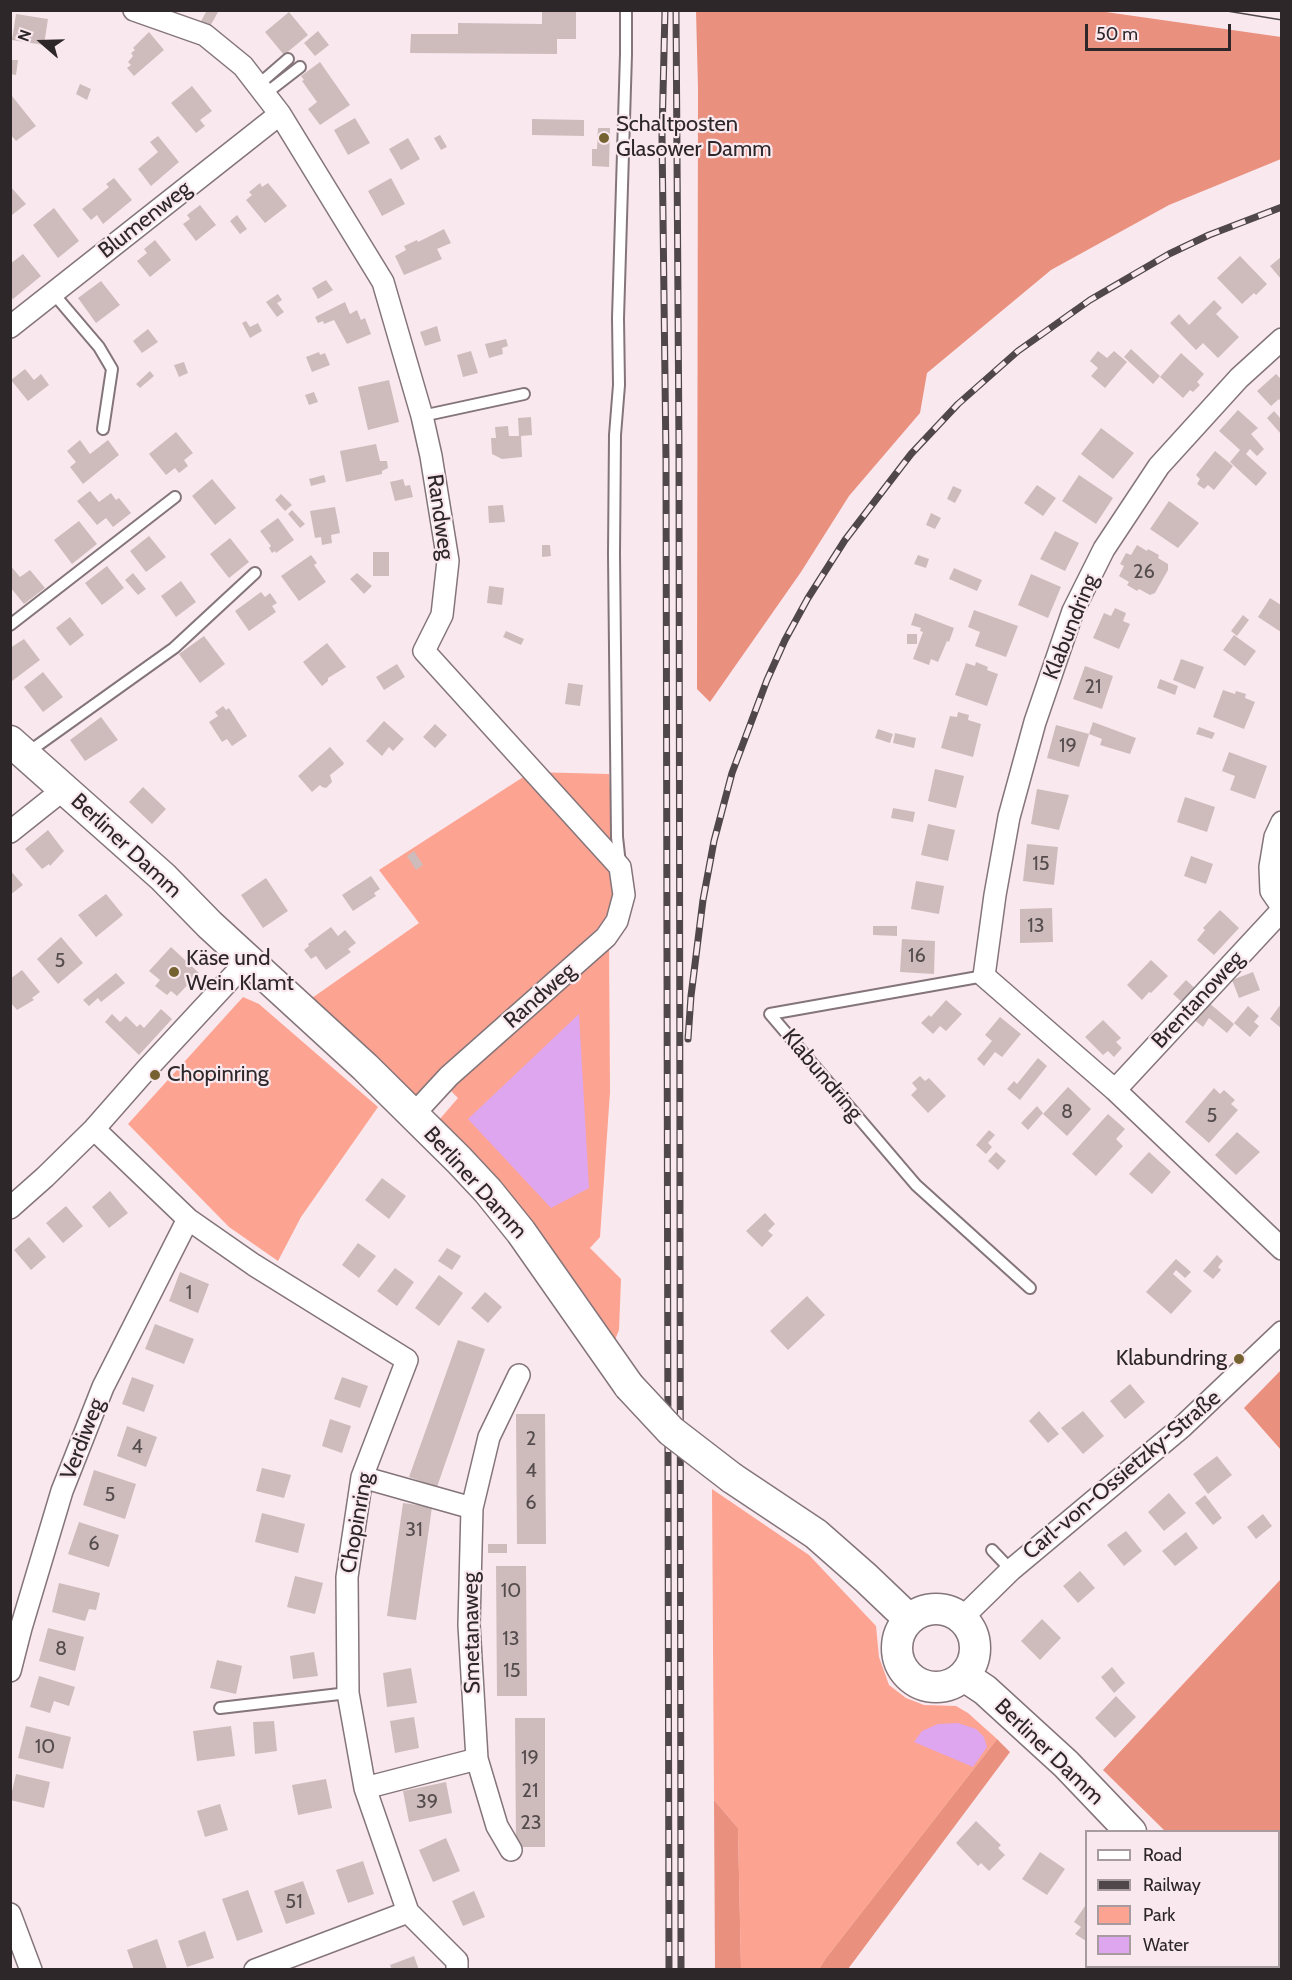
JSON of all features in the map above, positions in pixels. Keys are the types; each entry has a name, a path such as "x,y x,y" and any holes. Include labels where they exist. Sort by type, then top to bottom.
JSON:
{"main road":[{"name":"Berliner Damm","path":"18,748 163,877 248,960 365,1067 488,1191 521,1232 629,1386 671,1431 732,1478 816,1534 909,1619"},
{"path":"932,1609 948,1611 962,1618 970,1628 976,1647 971,1667 964,1676 944,1687 925,1686 912,1680 903,1670 897,1654 897,1643 901,1630 909,1619 932,1609"},
{"name":"Berliner Damm","path":"964,1676 985,1690 1066,1764 1129,1830"}],"street":[{"name":"Randweg","path":"134,10 165,15 205,35 243,66 280,114 382,282 422,416 448,561 442,615 424,651 621,867 624,895 617,921 606,937 449,1076 413,1114"},
{"name":"Blumenweg","path":"10,327 280,114"},
{"name":"Klabundring","path":"984,976 995,895 1010,817 1035,722 1073,611 1104,549 1159,466 1231,386 1281,339"},
{"path":"10,832 64,789"},
{"path":"1281,822 1275,837 1270,867 1271,891 1281,908"},
{"name":"Brentanoweg","path":"1114,1090 1281,908"},
{"path":"10,1208 94,1129 248,960"},
{"path":"984,976 1114,1090 1281,1249"},
{"name":"Chopinring","path":"94,1129 188,1219 254,1265 406,1360 362,1477 347,1577 348,1693 365,1788 408,1912"},
{"name":"Verdiweg","path":"10,1671 62,1491 99,1397 188,1219"},
{"name":"Carl-von-Ossietzky-Straße","path":"962,1618 1011,1570 1182,1427 1281,1332"},
{"name":"Smetanaweg","path":"511,1850 497,1826 477,1759 469,1625 472,1508 489,1437 519,1375"},
{"path":"362,1477 472,1508"},
{"path":"365,1788 477,1759"},
{"path":"255,1970 408,1912 457,1962 457,1970"},
{"path":"10,1914 31,1970"}],"lane":[{"path":"621,867 617,837 615,435 619,385 618,318 626,10"},
{"path":"262,90 288,59"},
{"path":"262,90 300,67"},
{"path":"53,293 99,347 112,369 103,429"},
{"path":"422,416 524,394"},
{"path":"10,625 176,497"},
{"name":"Berliner Damm","path":"18,748 174,648 255,573"},
{"name":"Klabundring","path":"984,976 770,1014 916,1185 1030,1288"},
{"path":"992,1550 1011,1570"},
{"path":"220,1708 348,1693"}],"green space":[{"path":"531,772 609,774 617,875 610,917 415,1097 312,998 419,923 379,870"},
{"path":"609,941 610,1092 600,1237 590,1248 621,1279 619,1330 614,1342 439,1120 458,1098 448,1088"},
{"path":"243,997 259,1004 378,1107 301,1217 278,1261 229,1227 128,1124"},
{"path":"712,1489 809,1555 876,1626 879,1657 889,1685 906,1698 924,1705 956,1706 968,1713 997,1739 819,1969 741,1969 738,1828 714,1800"}],"shaded area":[{"path":"696,11 1099,11 1281,37 1281,159 1169,205 1051,270 927,373 920,413 849,496 801,572 710,702 697,689 698,88"},
{"path":"1281,1370 1281,1450 1244,1408"},
{"path":"1281,1579 1281,1948 1280,1830 1164,1830 1103,1770"},
{"path":"997,1739 1010,1752 848,1969 819,1969 826,1958"},
{"path":"714,1800 738,1828 741,1969 715,1969"}],"water":[{"path":"579,1014 589,1188 551,1208 468,1119"},
{"path":"958,1723 976,1729 984,1737 987,1747 973,1767 914,1742 922,1731 938,1724"}],"building":[{"path":"207,10 218,12 208,30 199,25"},
{"path":"542,10 576,10 576,39 557,39 557,54 410,53 411,34 458,34 458,23 542,24"},
{"path":"289,12 308,35 284,55 265,32"},
{"path":"16,14 48,19 44,45 12,40"},
{"path":"318,31 329,45 315,56 304,43"},
{"path":"149,32 164,50 134,76 127,68 131,65 128,62 133,56 131,53"},
{"path":"10,60 18,60 16,75 10,74"},
{"path":"320,62 350,105 320,125 308,109 317,102 301,76"},
{"path":"80,84 91,89 87,100 76,94"},
{"path":"192,86 212,111 200,120 205,126 196,133 171,103"},
{"path":"12,96 36,126 16,141 10,134 10,97"},
{"path":"355,118 370,143 348,155 334,130"},
{"path":"532,119 584,120 584,136 532,135"},
{"name":"Schaltposten Glasower Damm","path":"598,128 610,128 609,167 592,166 592,149 597,149"},
{"path":"440,135 447,147 441,150 434,138"},
{"path":"158,136 179,162 151,186 138,169 158,152 150,142"},
{"path":"408,138 420,159 401,170 389,149"},
{"path":"114,178 132,200 103,224 97,215 91,220 82,209 109,187 106,184"},
{"path":"391,178 405,204 382,216 368,191"},
{"path":"260,183 262,187 268,183 287,206 265,223 246,200 252,195 249,192"},
{"path":"10,186 26,204 12,215 10,213"},
{"path":"200,205 216,225 196,241 183,224 190,219 187,215"},
{"path":"54,208 79,241 58,258 33,225"},
{"path":"237,215 247,229 240,234 230,221"},
{"path":"444,229 451,243 437,249 442,259 404,275 395,256 406,250 404,246"},
{"path":"155,240 171,260 150,277 137,261 147,253 144,249"},
{"path":"23,254 41,276 13,299 10,297 10,264"},
{"path":"1240,256 1267,284 1242,304 1217,278"},
{"path":"1281,257 1281,279 1270,266"},
{"path":"326,280 333,290 318,299 312,288"},
{"path":"101,281 120,305 96,323 78,298"},
{"path":"278,294 282,300 277,303 284,312 277,317 266,302"},
{"path":"1214,300 1222,308 1216,314 1239,337 1218,358 1203,343 1196,350 1170,323 1179,314 1189,325"},
{"path":"345,302 350,314 357,310 361,320 365,318 371,334 347,344 334,320 324,324 323,321 318,323 315,317"},
{"path":"246,321 250,327 258,323 262,331 250,338 242,323"},
{"path":"437,326 441,341 425,346 420,332"},
{"path":"148,329 158,342 142,353 133,341"},
{"path":"506,339 508,346 502,348 503,354 489,358 485,344"},
{"path":"1131,349 1160,376 1153,384 1124,357"},
{"path":"471,351 478,373 463,377 457,355"},
{"path":"1098,351 1107,358 1114,351 1127,362 1105,388 1091,376 1098,368 1090,361"},
{"path":"319,352 320,355 325,353 330,365 312,372 306,357"},
{"path":"1181,353 1204,374 1197,382 1200,385 1193,392 1190,390 1183,398 1160,377"},
{"path":"184,362 188,373 179,377 174,365"},
{"path":"25,369 34,380 41,374 49,385 28,401 11,380"},
{"path":"150,371 154,376 140,388 136,384"},
{"path":"1276,374 1281,379 1281,402 1279,399 1271,406 1257,391"},
{"path":"389,380 399,422 368,430 358,387"},
{"path":"314,392 318,402 309,405 305,395"},
{"path":"1238,410 1258,428 1251,434 1264,449 1257,456 1250,449 1246,454 1267,473 1256,486 1230,462 1240,450 1219,431"},
{"path":"1274,411 1281,419 1281,434 1267,418"},
{"path":"531,417 532,435 521,436 522,457 502,459 492,454 491,438 496,438 495,427 508,426 509,436 519,436 518,418"},
{"path":"1101,428 1134,453 1113,479 1081,454"},
{"path":"176,432 193,453 184,460 188,466 179,473 175,468 166,475 149,454"},
{"path":"80,440 90,454 108,440 119,455 83,484 70,467 76,462 67,451"},
{"path":"376,444 380,461 387,461 388,468 382,471 382,474 346,482 340,451"},
{"path":"1215,451 1233,466 1214,490 1208,485 1204,489 1197,484 1200,479 1196,475"},
{"path":"324,475 326,482 311,486 309,479"},
{"path":"1079,475 1113,498 1096,524 1062,501"},
{"path":"212,479 236,508 215,525 192,496"},
{"path":"403,479 405,486 410,485 413,497 395,501 390,482"},
{"path":"1037,485 1056,498 1043,516 1024,503"},
{"path":"953,486 962,490 955,503 947,499"},
{"path":"90,491 99,502 111,493 116,500 119,498 131,513 113,527 106,518 97,525 77,501"},
{"path":"281,494 292,505 285,511 275,500"},
{"path":"1169,501 1199,523 1178,548 1150,529"},
{"path":"503,505 505,522 489,523 488,506"},
{"path":"335,507 340,533 331,535 332,543 322,545 321,537 315,538 310,511"},
{"path":"292,510 305,524 300,528 288,514"},
{"path":"931,513 941,518 935,529 926,525"},
{"path":"278,518 294,540 276,553 275,551 272,553 269,548 271,546 260,531"},
{"path":"79,521 97,544 72,564 54,540"},
{"path":"1055,531 1079,543 1065,571 1040,559"},
{"path":"149,536 166,557 146,572 130,551"},
{"path":"230,538 249,562 229,578 210,554"},
{"path":"542,545 550,545 551,556 542,557"},
{"path":"1137,545 1159,555 1158,558 1168,564 1168,570 1155,593 1150,595 1127,585 1129,582 1119,576 1124,566 1120,564 1126,553 1131,555"},
{"path":"373,552 389,552 389,576 373,576"},
{"path":"311,555 317,563 314,565 326,582 299,601 281,576"},
{"path":"918,555 929,559 926,568 914,564"},
{"path":"10,565 20,577 30,570 45,588 24,604 10,587"},
{"path":"107,566 124,588 102,605 85,583"},
{"path":"954,568 982,580 977,591 949,579"},
{"path":"133,573 146,589 138,595 125,580"},
{"path":"357,573 372,586 364,594 350,579"},
{"path":"1031,574 1061,587 1048,618 1018,605"},
{"path":"181,581 196,602 176,617 161,596"},
{"path":"489,586 504,588 502,605 487,603"},
{"path":"261,592 265,597 270,593 277,603 272,606 276,612 249,631 235,611"},
{"path":"1270,598 1281,605 1281,632 1258,617"},
{"path":"1115,608 1126,613 1123,621 1130,624 1119,649 1093,638 1104,613 1111,616"},
{"path":"974,610 1018,626 1006,657 975,646 980,632 968,627"},
{"path":"915,613 954,628 938,662 931,659 929,665 913,659 923,632 920,631 921,628 911,625"},
{"path":"1243,615 1249,620 1237,636 1231,631"},
{"path":"70,617 84,635 70,646 56,628"},
{"path":"506,631 524,639 521,645 503,637"},
{"path":"907,634 917,634 917,644 907,644"},
{"path":"1234,635 1256,651 1245,666 1223,650"},
{"path":"204,636 225,664 200,683 179,654"},
{"path":"24,639 40,660 12,681 10,648"},
{"path":"327,643 346,667 328,678 322,686 303,662"},
{"path":"1181,659 1204,667 1195,689 1173,680"},
{"path":"976,662 998,674 987,706 955,695 966,663 975,666"},
{"path":"397,664 405,677 384,690 376,677"},
{"path":"1085,666 1113,676 1102,709 1073,699"},
{"path":"43,672 63,697 43,712 24,687"},
{"path":"1160,679 1178,686 1175,695 1157,688"},
{"path":"568,683 583,685 580,706 565,704"},
{"path":"1223,690 1235,694 1236,691 1246,694 1245,698 1255,702 1244,729 1213,717"},
{"path":"223,706 226,710 229,708 247,736 232,746 227,739 222,742 209,722 218,716 215,712"},
{"path":"958,712 969,715 968,720 981,724 973,757 941,748 950,716 957,717"},
{"path":"101,717 118,740 85,761 70,740"},
{"path":"384,721 404,739 393,751 389,747 382,756 366,741"},
{"path":"1093,722 1136,738 1130,754 1100,745 1102,739 1089,734"},
{"path":"435,724 447,735 435,748 423,737"},
{"path":"1056,725 1089,734 1079,767 1047,758"},
{"path":"1199,727 1215,733 1212,739 1196,734"},
{"path":"878,729 893,734 890,743 875,738"},
{"path":"895,733 916,738 914,748 893,743"},
{"path":"330,747 344,763 330,775 332,782 326,788 320,785 312,792 298,776"},
{"path":"1229,752 1267,766 1255,799 1230,790 1235,776 1222,771"},
{"path":"935,769 964,776 956,808 928,801"},
{"path":"143,787 166,809 152,824 129,802"},
{"path":"1037,789 1069,795 1059,830 1031,824"},
{"path":"1185,797 1215,807 1207,832 1177,822"},
{"path":"893,808 915,812 913,822 891,818"},
{"path":"928,824 955,830 948,861 921,855"},
{"path":"48,830 64,851 50,866 49,864 42,869 25,849"},
{"path":"1027,844 1058,847 1054,885 1023,881"},
{"path":"414,851 423,865 416,870 407,856"},
{"path":"1191,856 1213,864 1206,884 1184,876"},
{"path":"10,870 23,885 10,895"},
{"path":"371,876 380,889 374,893 376,896 353,911 342,895"},
{"path":"266,878 288,911 263,928 241,895"},
{"path":"916,881 944,886 939,914 911,909"},
{"path":"106,894 123,915 96,937 78,915"},
{"path":"1052,908 1053,942 1020,943 1020,909"},
{"path":"1220,910 1239,928 1214,955 1197,940 1205,930 1203,928"},
{"path":"873,926 897,926 897,936 873,935"},
{"path":"331,927 338,936 345,930 356,943 348,949 351,952 326,970 316,956 311,959 304,950 309,946 308,944"},
{"path":"61,937 83,963 58,984 37,959"},
{"path":"902,939 935,941 934,974 900,972"},
{"name":"Käse und Wein Klamt","path":"171,947 199,973 177,996 171,991 167,995 155,986 160,980 149,971"},
{"path":"1151,960 1168,976 1142,1000 1127,985"},
{"path":"22,970 40,992 32,998 34,1000 17,1010 10,1002 10,979"},
{"path":"1253,972 1260,990 1239,998 1232,980"},
{"path":"116,973 125,983 101,1002 98,998 89,1006 83,1000"},
{"path":"1186,980 1199,992 1186,1006 1173,994"},
{"path":"946,1000 962,1014 946,1031 940,1026 933,1034 921,1023 929,1015 931,1017"},
{"path":"1208,1002 1234,1024 1227,1033 1209,1018 1203,1027 1193,1019"},
{"path":"1281,1004 1281,1028 1270,1019"},
{"path":"1248,1006 1259,1016 1254,1022 1259,1026 1250,1037 1234,1023"},
{"path":"161,1009 172,1019 139,1055 105,1022 112,1014 120,1022 126,1016 137,1027 140,1024 144,1028"},
{"path":"1000,1017 1021,1034 1002,1057 995,1052 984,1066 977,1059 992,1041 985,1035"},
{"path":"1103,1020 1121,1038 1116,1042 1122,1048 1114,1057 1108,1051 1103,1055 1085,1037"},
{"path":"1038,1058 1047,1066 1020,1100 1007,1089 1014,1081 1017,1084"},
{"path":"920,1076 925,1081 929,1078 946,1096 928,1113 911,1095 917,1089 912,1083"},
{"path":"1068,1087 1091,1109 1067,1136 1043,1114"},
{"path":"1214,1088 1220,1094 1224,1090 1235,1100 1231,1104 1238,1110 1209,1143 1185,1122"},
{"path":"1037,1106 1043,1113 1028,1130 1021,1123"},
{"path":"1108,1114 1125,1129 1116,1139 1123,1146 1096,1176 1072,1154"},
{"path":"989,1130 995,1135 988,1143 992,1147 986,1154 976,1145"},
{"path":"1237,1132 1260,1152 1236,1175 1215,1155"},
{"path":"996,1152 1006,1161 998,1170 988,1161"},
{"path":"1149,1152 1171,1172 1152,1194 1129,1174"},
{"path":"382,1178 406,1196 389,1219 365,1200"},
{"path":"110,1191 128,1213 109,1228 92,1207"},
{"path":"66,1206 83,1226 63,1243 46,1223"},
{"path":"765,1213 775,1224 768,1231 773,1235 762,1247 746,1231"},
{"path":"29,1237 46,1257 31,1270 14,1250"},
{"path":"358,1243 376,1256 359,1278 342,1265"},
{"path":"447,1248 461,1256 452,1270 438,1261"},
{"path":"1217,1255 1223,1261 1218,1267 1221,1270 1213,1279 1203,1271"},
{"path":"1176,1259 1191,1272 1185,1278 1176,1270 1173,1274 1192,1291 1171,1314 1146,1292"},
{"path":"395,1268 414,1282 397,1306 377,1291"},
{"path":"180,1272 209,1284 198,1313 169,1301"},
{"path":"439,1275 463,1293 439,1326 415,1308"},
{"path":"485,1292 502,1307 488,1323 471,1308"},
{"path":"807,1296 825,1315 788,1350 770,1331"},
{"path":"155,1324 194,1339 184,1364 145,1349"},
{"path":"458,1340 485,1349 437,1487 409,1477"},
{"path":"132,1377 154,1385 144,1412 122,1404"},
{"path":"342,1377 368,1386 360,1408 334,1399"},
{"path":"1130,1384 1145,1402 1125,1419 1110,1401"},
{"path":"1039,1411 1059,1434 1048,1443 1029,1421"},
{"path":"1083,1411 1104,1436 1083,1454 1061,1428"},
{"path":"516,1414 545,1414 546,1544 517,1544"},
{"path":"330,1419 351,1426 342,1453 322,1446"},
{"path":"127,1426 157,1437 146,1467 117,1456"},
{"path":"1217,1456 1232,1475 1208,1494 1193,1474"},
{"path":"262,1468 291,1475 284,1498 256,1491"},
{"path":"94,1470 136,1484 125,1519 83,1505"},
{"path":"1169,1493 1186,1513 1164,1531 1148,1512"},
{"path":"1205,1495 1222,1518 1213,1525 1195,1503"},
{"path":"403,1503 432,1507 416,1620 387,1616"},
{"path":"262,1513 305,1524 298,1553 255,1542"},
{"path":"1263,1514 1272,1526 1256,1539 1247,1527"},
{"path":"79,1522 119,1535 109,1567 68,1554"},
{"path":"1126,1531 1142,1551 1124,1566 1107,1545"},
{"path":"1186,1532 1198,1548 1175,1566 1162,1551"},
{"path":"488,1544 507,1544 507,1553 488,1553"},
{"path":"496,1566 526,1566 527,1696 497,1696"},
{"path":"1080,1571 1095,1588 1078,1603 1063,1586"},
{"path":"295,1576 323,1583 315,1614 287,1607"},
{"path":"59,1583 100,1593 96,1610 89,1609 85,1621 52,1612"},
{"path":"1042,1619 1061,1638 1040,1660 1021,1641"},
{"path":"48,1628 84,1637 75,1671 39,1661"},
{"path":"314,1652 318,1676 293,1679 290,1656"},
{"path":"217,1660 242,1666 236,1694 210,1688"},
{"path":"1112,1667 1125,1683 1114,1693 1101,1677"},
{"path":"411,1668 417,1703 387,1707 383,1673"},
{"path":"39,1676 75,1687 69,1706 54,1701 50,1713 30,1707"},
{"path":"1116,1696 1136,1717 1115,1738 1095,1718"},
{"path":"414,1717 419,1748 395,1753 390,1721"},
{"path":"515,1718 545,1718 545,1847 516,1847"},
{"path":"274,1721 277,1751 255,1754 253,1722"},
{"path":"26,1726 71,1737 63,1769 18,1758"},
{"path":"231,1726 235,1756 197,1761 193,1731"},
{"path":"16,1774 50,1782 44,1808 10,1800"},
{"path":"326,1779 332,1808 298,1815 292,1785"},
{"path":"446,1782 452,1813 409,1822 403,1791"},
{"path":"220,1804 228,1830 205,1837 197,1811"},
{"path":"976,1821 1001,1845 998,1848 1005,1855 989,1871 981,1863 978,1866 956,1843"},
{"path":"446,1838 460,1871 433,1882 419,1850"},
{"path":"1040,1852 1065,1869 1047,1895 1022,1879"},
{"path":"363,1861 374,1894 348,1903 336,1870"},
{"path":"303,1881 315,1914 286,1924 274,1891"},
{"path":"248,1890 263,1932 237,1941 222,1899"},
{"path":"474,1891 485,1917 463,1926 452,1901"},
{"path":"1085,1906 1085,1940 1075,1934 1081,1927 1074,1922"},
{"path":"205,1931 214,1958 187,1967 178,1941"},
{"path":"157,1939 167,1969 134,1970 127,1950"},
{"path":"414,1956 419,1970 392,1970 390,1965"}],"tram line":[{"path":"1221,10 1282,20"}],"railway":[{"path":"665,10 662,136 666,460 669,1970"},
{"path":"676,10 679,449 681,1970"},
{"path":"688,1039 703,900 714,841 732,773 767,680 785,640 808,598 845,540 911,454 958,404 1018,351 1090,300 1169,254 1209,235 1282,207"}],"place":[{"name":"Schaltposten Glasower Damm","path":"604,138"},
{"name":"Käse und Wein Klamt","path":"174,972"},
{"name":"Chopinring","path":"155,1075"},
{"name":"Klabundring","path":"1239,1359"}]}
